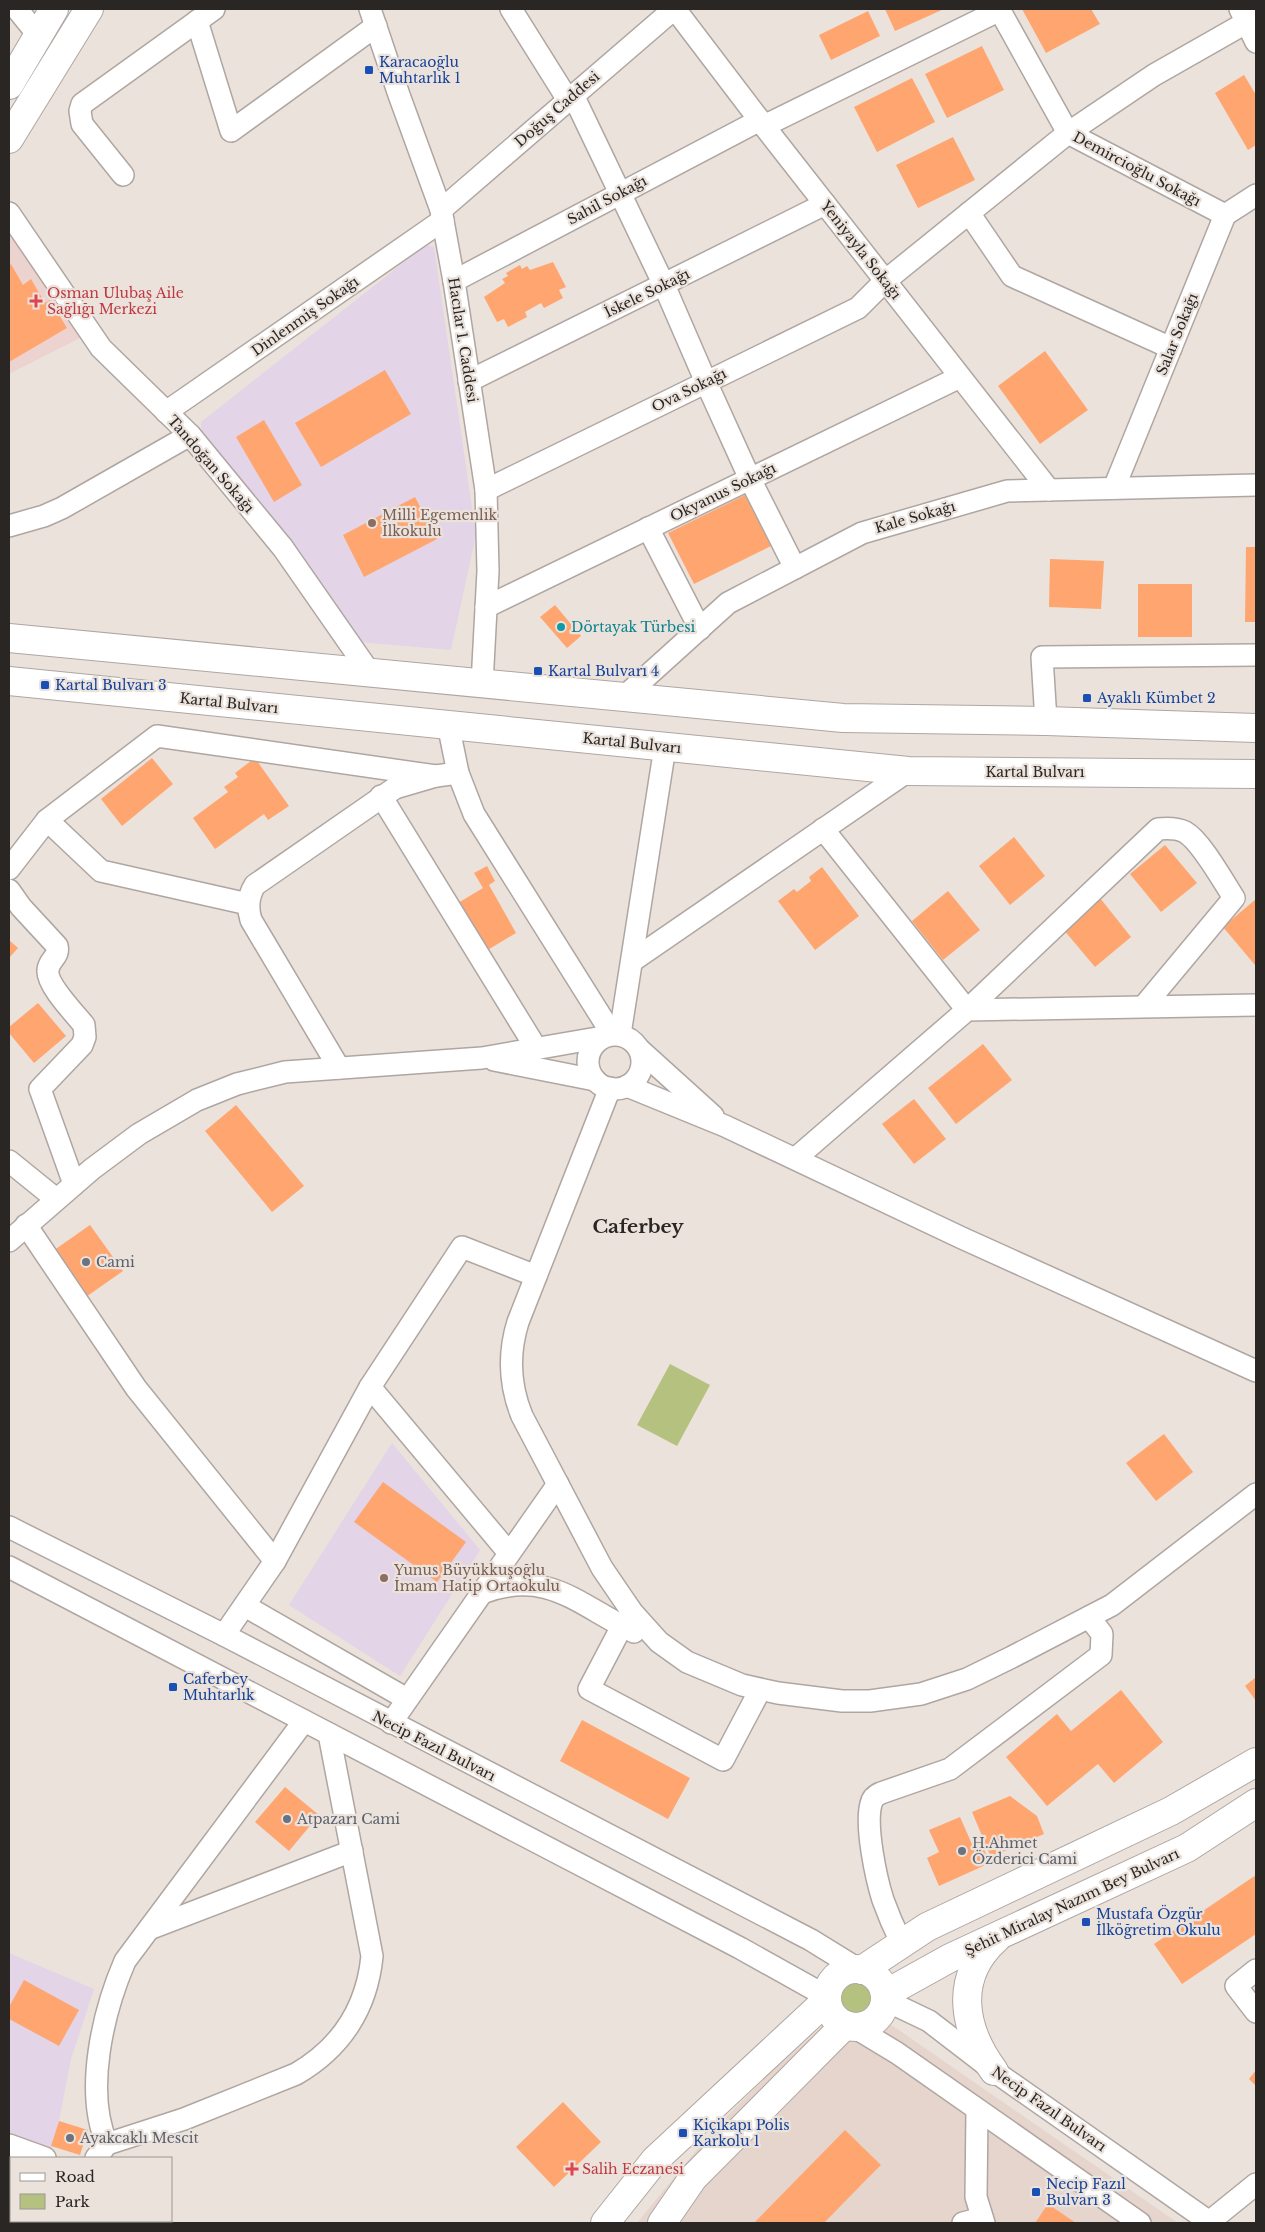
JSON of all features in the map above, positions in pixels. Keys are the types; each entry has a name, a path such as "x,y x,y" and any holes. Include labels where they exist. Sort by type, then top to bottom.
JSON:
{"main road":[{"path":"9,85 54,9"},
{"path":"9,139 89,9"},
{"path":"9,638 843,718 1046,721 1256,728"},
{"name":"Kartal Bulvarı","path":"12,686 448,724 908,772 1256,774"},
{"path":"849,2026 831,2014 827,1998 828,1987 840,1973 860,1969 927,1927 1171,1811 1256,1762"},
{"name":"Şehit Miralay Nazım Bey Bulvarı","path":"885,1997 950,1958 1187,1848 1256,1803"},
{"path":"994,2071 985,2058 971,2028 966,1994 973,1970 980,1957 1001,1935"},
{"path":"662,2223 693,2178 849,2026 871,2023 878,2017 885,1997 881,1982 875,1976 860,1969"},
{"path":"605,2223 655,2160 827,1998"}],"street":[{"path":"18,9 38,35"},
{"path":"123,175 82,124 80,111 82,104 214,9"},
{"path":"512,9 570,98 620,193 664,285 750,479 795,568"},
{"name":"Doğuş Caddesi","path":"442,215 570,98 674,9"},
{"name":"Yeniyayla Sokağı","path":"674,9 1049,490"},
{"name":"Sahil Sokağı","path":"454,281 620,193 1000,9"},
{"name":"Demircioğlu Sokağı","path":"1000,9 1068,133 1225,215"},
{"path":"1248,16 1256,42"},
{"name":"Ova Sokağı","path":"486,490 858,308 885,281 1068,133 1154,75 1248,16"},
{"path":"197,21 231,131 373,17"},
{"name":"Hacılar 1. Caddesi","path":"373,17 442,215 454,281 486,490 488,571 482,684"},
{"path":"1225,215 1256,195"},
{"name":"İskele Sokağı","path":"469,381 825,204"},
{"name":"Tandoğan Sokağı","path":"9,212 101,348 190,435 283,548 370,673"},
{"path":"969,214 1012,276 1171,348"},
{"name":"Dinlenmiş Sokağı","path":"166,412 442,215"},
{"name":"Salar Sokağı","path":"1114,488 1225,215"},
{"name":"Okyanus Sokağı","path":"486,607 960,377"},
{"path":"9,526 44,516 62,508 190,435"},
{"name":"Kale Sokağı","path":"625,696 728,604 862,533 1007,491 1256,485"},
{"path":"648,528 700,629"},
{"path":"1046,721 1042,656 1256,655"},
{"path":"448,724 458,773 466,796 483,831 612,1035"},
{"path":"9,869 47,820 157,736 436,776"},
{"path":"612,1035 632,961 665,746"},
{"path":"632,961 908,772"},
{"path":"339,1068 251,920 248,904 255,885 380,796 395,788 436,776 458,773"},
{"path":"380,796 536,1048"},
{"path":"47,820 101,871 248,904"},
{"path":"823,829 967,1010"},
{"path":"796,1158 967,1010 1158,830 1176,829 1192,837 1198,844 1234,898 1144,1006"},
{"path":"9,890 21,907 58,946 57,956 49,964 49,980 86,1031 82,1045 40,1089 74,1184"},
{"path":"967,1010 1144,1006 1256,1006"},
{"path":"612,1035 596,1041 588,1056 588,1065 610,1085 634,1082 642,1067 640,1050"},
{"path":"9,1241 74,1184 139,1134 182,1108 217,1091 285,1072 482,1058 612,1035 628,1038 724,1126"},
{"path":"482,1058 610,1085 724,1126 796,1158 962,1238 1256,1371"},
{"path":"610,1085 514,1335 511,1376 516,1403 522,1416 602,1568 617,1592 659,1642"},
{"path":"9,1161 56,1199"},
{"path":"26,1225 136,1388 274,1561"},
{"path":"224,1636 274,1561 370,1387 462,1247 536,1276"},
{"path":"370,1387 509,1553"},
{"path":"391,1723 558,1484"},
{"path":"482,1592 510,1585 525,1584 548,1588 574,1598 622,1626 659,1642 687,1662 704,1671 760,1690 842,1701 870,1701 921,1694 966,1679 1112,1605 1256,1494"},
{"name":"Necip Fazıl Bulvarı","path":"9,1527 224,1636 811,1940 860,1969"},
{"path":"9,1567 740,1948 827,1998"},
{"path":"245,1606 407,1699"},
{"path":"901,1942 891,1921 876,1876 870,1832 870,1809 873,1798 881,1793 950,1769 1101,1656 1102,1634 1089,1617"},
{"path":"622,1626 589,1689 724,1760 760,1690"},
{"path":"304,1721 125,1961 116,1982 104,2025 99,2064 96,2106 101,2151 296,2074 323,2056 346,2032 362,2001 371,1972 372,1956 329,1734"},
{"path":"148,1929 352,1851"},
{"path":"1256,1970 1236,1986 1256,2012"},
{"name":"Necip Fazıl Bulvarı","path":"885,1997 929,2021 994,2071 1210,2223"},
{"path":"849,2026 897,2053 1140,2223"},
{"path":"976,2221 977,2110"},
{"path":"9,2145 42,2157"},
{"path":"1210,2223 1256,2184"}],"shaded area":[{"name":"Osman Ulubaş Aile Sağlığı Merkezi","path":"9,225 86,335 9,374"},
{"path":"426,245 434,247 476,535 451,650 359,642 201,430 201,422"},
{"name":"Yunus Büyükkuşoğlu İmam Hatip Ortaokulu","path":"392,1443 480,1550 400,1676 289,1605"},
{"path":"9,1953 94,1989 71,2059 59,2121 51,2146 52,2149 9,2135"},
{"path":"854,1999 1178,2223 637,2223 694,2153 729,2114 769,2074"}],"green space":[{"path":"670,1364 710,1385 677,1446 637,1425"},
{"path":"857,1983 863,1984 868,1988 872,1993 872,2005 868,2010 863,2014 857,2015 851,2014 846,2010 842,2005 841,1999 842,1993 846,1988 851,1984"}],"building":[{"path":"885,9 944,9 895,31"},
{"path":"1022,9 1091,9 1100,24 1046,53"},
{"path":"868,11 880,36 831,60 819,35"},
{"path":"982,46 1004,90 947,118 925,74"},
{"path":"1244,75 1256,95 1256,145 1248,150 1215,93"},
{"path":"912,78 935,122 877,152 854,107"},
{"path":"953,137 975,180 918,208 896,165"},
{"path":"553,262 566,287 559,290 563,298 544,308 541,303 525,312 527,317 508,327 504,319 497,322 484,297 505,283 502,279 508,276 506,273 520,265 522,269 527,266 530,270"},
{"path":"11,264 23,285 31,279 45,303 50,300 67,328 9,362 9,266"},
{"path":"1045,351 1088,410 1040,444 998,386"},
{"path":"385,370 411,414 321,467 295,423"},
{"path":"264,420 302,485 274,502 236,437"},
{"path":"745,495 771,546 694,584 668,533"},
{"path":"415,497 437,539 364,577 343,535"},
{"path":"1246,547 1256,547 1256,622 1245,622"},
{"path":"1050,559 1104,561 1101,609 1049,607"},
{"path":"1138,584 1192,584 1192,637 1138,637"},
{"name":"Dörtayak Türbesi","path":"555,605 581,636 567,648 540,617"},
{"path":"152,758 173,784 122,826 101,799"},
{"path":"255,758 289,806 268,820 264,814 215,849 193,818 228,792 224,787 238,777 235,773"},
{"path":"1014,837 1045,876 1010,905 979,866"},
{"path":"1165,845 1197,883 1161,912 1130,874"},
{"path":"487,866 495,881 489,885 516,933 486,951 458,903 483,888 474,873"},
{"path":"822,867 859,916 815,950 778,901 794,889 797,892 811,881 809,877"},
{"path":"948,891 980,930 943,960 912,921"},
{"path":"1100,898 1131,937 1095,967 1063,929"},
{"path":"1256,899 1256,963 1255,965 1223,927"},
{"path":"9,940 18,948 9,958"},
{"path":"38,1003 66,1036 34,1063 9,1033 9,1027"},
{"path":"983,1044 1012,1080 956,1124 928,1088"},
{"path":"914,1099 946,1139 914,1164 882,1124"},
{"path":"236,1105 304,1186 272,1212 205,1131"},
{"name":"Cami","path":"90,1225 123,1271 83,1299 50,1253"},
{"path":"1164,1434 1193,1472 1156,1501 1126,1463"},
{"path":"383,1482 466,1542 437,1582 354,1522"},
{"path":"1256,1677 1256,1701 1245,1686"},
{"path":"1121,1690 1163,1742 1114,1783 1098,1764 1047,1806 1006,1757 1057,1714 1071,1731"},
{"path":"582,1720 690,1778 668,1819 560,1761"},
{"name":"Atpazarı Cami","path":"285,1787 319,1815 289,1851 255,1822"},
{"path":"1010,1796 1037,1816 1044,1834 991,1857 972,1812"},
{"name":"H.Ahmet Özderici Cami","path":"960,1817 975,1851 983,1847 990,1863 939,1886 927,1858 939,1852 929,1830"},
{"path":"1256,1875 1256,1934 1182,1984 1154,1944"},
{"path":"24,1980 79,2010 59,2046 9,2019 9,2007"},
{"path":"1256,2070 1256,2086 1249,2079"},
{"path":"563,2102 601,2142 554,2187 516,2147"},
{"name":"Ayakcaklı Mescit","path":"59,2121 88,2130 80,2155 51,2146"},
{"path":"845,2130 881,2165 824,2223 754,2223"},
{"path":"1048,2204 1076,2223 1035,2223"}],"place":[{"name":"Karacaoğlu Muhtarlık 1","path":"369,70"},
{"name":"Osman Ulubaş Aile Sağlığı Merkezi","path":"36,301"},
{"name":"Milli Egemenlik İlkokulu","path":"372,523"},
{"name":"Dörtayak Türbesi","path":"561,627"},
{"name":"Kartal Bulvarı 4","path":"538,671"},
{"name":"Kartal Bulvarı 3","path":"45,685"},
{"name":"Ayaklı Kümbet 2","path":"1087,698"},
{"name":"Cami","path":"86,1262"},
{"name":"Yunus Büyükkuşoğlu İmam Hatip Ortaokulu","path":"384,1578"},
{"name":"Caferbey Muhtarlık","path":"173,1687"},
{"name":"Atpazarı Cami","path":"287,1819"},
{"name":"H.Ahmet Özderici Cami","path":"962,1851"},
{"name":"Mustafa Özgür İlköğretim Okulu","path":"1086,1922"},
{"name":"Kiçikapı Polis Karkolu 1","path":"683,2133"},
{"name":"Ayakcaklı Mescit","path":"70,2138"},
{"name":"Salih Eczanesi","path":"572,2169"},
{"name":"Necip Fazıl Bulvarı 3","path":"1036,2192"}],"district":[{"name":"Caferbey","path":"638,1226"}]}
